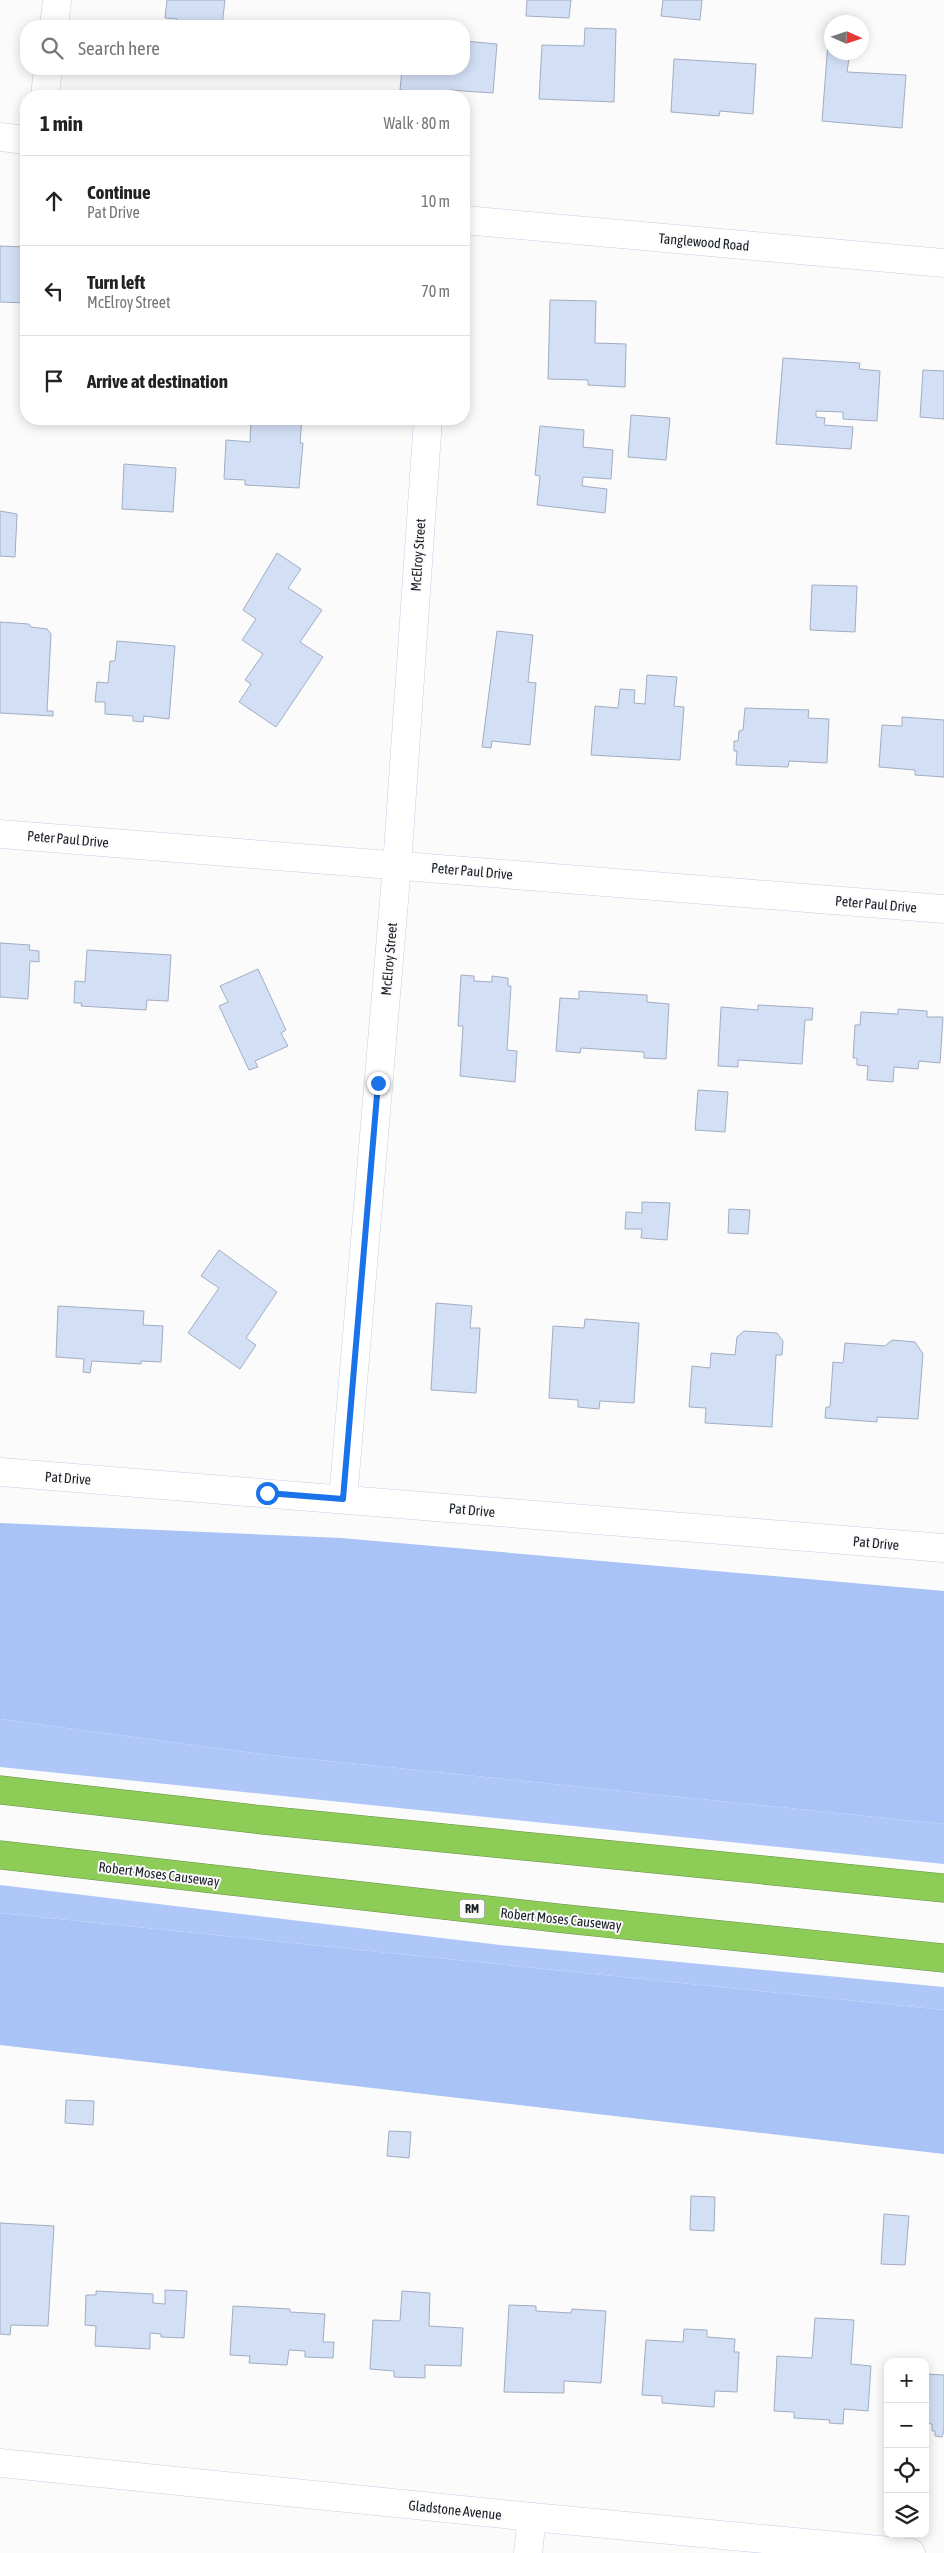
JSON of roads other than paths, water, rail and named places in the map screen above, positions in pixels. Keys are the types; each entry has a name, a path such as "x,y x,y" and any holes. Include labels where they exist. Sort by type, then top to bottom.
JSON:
{"highway":[{"path":"0,1790 263,1820 944,1888"},
{"name":"Robert Moses Causeway","path":"0,1855 556,1918 944,1958"}],"street":[{"path":"55,20 57,0"},
{"path":"46,90 47,75"},
{"path":"0,138 20,140"},
{"name":"Tanglewood Road","path":"470,221 944,263"},
{"name":"McElroy Street","path":"343,1499 397,866 428,425"},
{"name":"Peter Paul Drive","path":"0,834 944,909"},
{"name":"Pat Drive","path":"0,1472 944,1548"},
{"name":"Gladstone Avenue","path":"0,2462 532,2518 911,2553"},
{"path":"528,2553 532,2518"}]}
